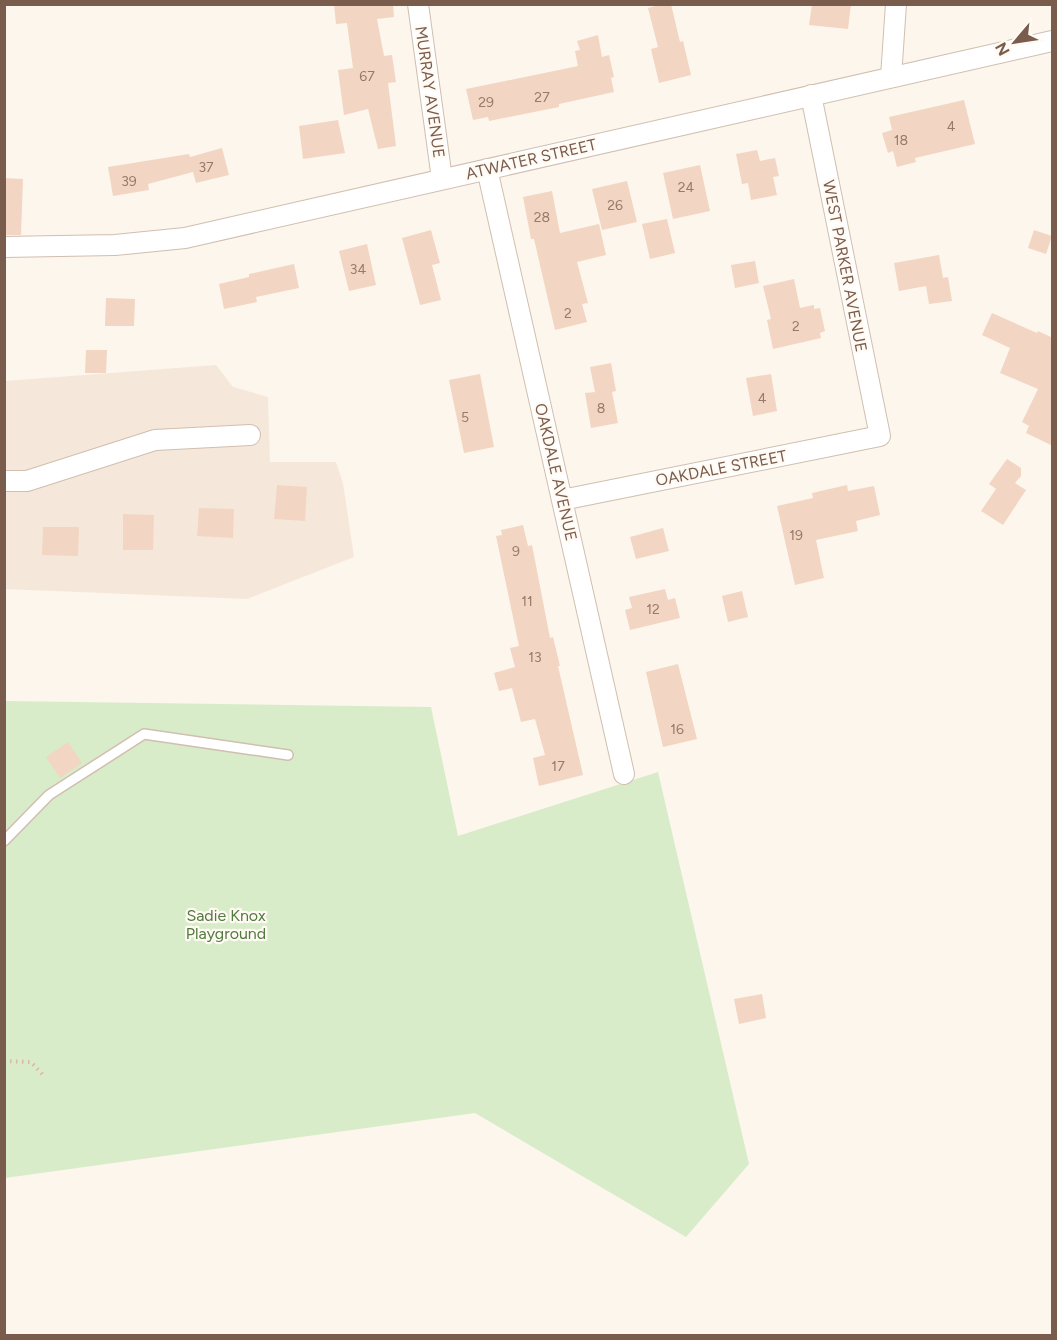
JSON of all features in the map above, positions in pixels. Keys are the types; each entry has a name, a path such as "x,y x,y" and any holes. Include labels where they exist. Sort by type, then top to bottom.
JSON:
{"street":[{"name":"MURRAY AVENUE","path":"418,4 442,179"},
{"path":"891,77 896,4"},
{"name":"ATWATER STREET","path":"4,247 162,242 228,229 1053,41"},
{"name":"WEST PARKER AVENUE","path":"811,95 880,436"},
{"name":"OAKDALE AVENUE","path":"487,169 624,774"},
{"path":"4,481 27,481 154,440 250,435"},
{"name":"OAKDALE STREET","path":"562,500 880,436"}],"lane":[{"path":"4,841 49,795 144,734 288,755"}],"path":[{"path":"4,1061 31,1062 44,1076"}],"shaded area":[{"path":"216,365 233,387 268,397 270,462 336,462 343,483 354,557 247,599 5,589 5,381"}],"green space":[{"name":"Sadie Knox Playground","path":"5,701 431,707 458,836 658,772 749,1164 686,1237 475,1113 5,1178"}],"building":[{"path":"334,4 393,4 394,17 377,19 384,56 392,55 396,82 388,83 396,146 378,149 368,109 344,115 338,70 353,68 347,23 336,24"},
{"path":"671,4 691,75 659,83 651,49 658,47 648,8"},
{"path":"812,4 851,4 848,29 809,25"},
{"path":"598,35 602,57 609,55 614,77 611,78 614,92 559,104 559,107 489,121 488,117 473,120 466,89 578,66 575,51 580,50 577,41"},
{"path":"964,100 975,144 915,158 916,162 897,167 893,151 888,153 882,133 892,130 889,117"},
{"path":"338,120 345,153 303,159 299,126"},
{"path":"222,148 229,175 196,183 193,172 148,184 149,190 113,196 108,167 189,154 190,157"},
{"path":"757,150 760,161 775,158 779,176 773,177 777,195 751,200 748,183 742,184 736,154"},
{"path":"700,165 710,211 673,219 663,173"},
{"path":"4,178 23,179 21,235 4,235"},
{"path":"627,181 637,222 602,230 592,189"},
{"path":"552,191 560,233 599,224 606,255 577,262 588,303 582,304 587,322 555,330 534,239 531,239 523,197"},
{"path":"667,219 675,253 650,259 642,224"},
{"path":"431,230 440,263 432,265 441,300 420,305 402,238"},
{"path":"1034,230 1052,236 1046,254 1028,248"},
{"path":"367,244 376,285 349,291 339,251"},
{"path":"939,255 943,278 948,277 952,301 929,304 926,286 899,291 894,263"},
{"path":"755,261 759,283 735,288 731,265"},
{"path":"294,264 299,288 256,297 257,302 224,309 219,284 249,277 249,274"},
{"path":"794,279 800,308 814,305 814,309 820,308 825,331 820,333 821,338 773,349 767,320 771,319 763,286"},
{"path":"106,298 135,299 134,326 105,326"},
{"path":"992,313 1053,338 1053,446 1026,433 1029,426 1022,422 1038,389 1000,373 1010,348 982,335"},
{"path":"86,350 107,350 106,373 85,373"},
{"path":"611,363 616,391 612,392 618,423 591,428 585,393 595,392 590,367"},
{"path":"480,374 494,447 464,453 449,380"},
{"path":"771,374 777,411 753,416 746,378"},
{"path":"1007,459 1021,468 1021,476 1015,483 1026,490 1003,525 981,511 996,489 989,484"},
{"path":"277,485 307,487 305,521 274,519"},
{"path":"847,485 848,491 874,486 880,515 856,521 858,531 816,540 824,578 795,585 777,506 813,498 812,493"},
{"path":"199,508 234,509 233,538 197,536"},
{"path":"123,514 154,515 153,550 123,550"},
{"path":"523,525 528,546 532,545 550,638 553,637 560,666 558,666 583,775 539,786 533,758 545,755 535,719 521,722 512,688 499,691 494,673 515,667 510,648 519,646 496,536 502,535 501,530"},
{"path":"43,527 79,527 78,556 42,555"},
{"path":"663,528 669,551 636,559 630,537"},
{"path":"665,589 668,600 675,598 680,618 630,630 625,610 632,608 629,597"},
{"path":"742,591 748,617 728,622 722,596"},
{"path":"678,664 697,739 663,747 646,672"},
{"path":"68,742 82,763 60,778 46,757"},
{"path":"762,994 766,1018 739,1024 734,999"}]}
